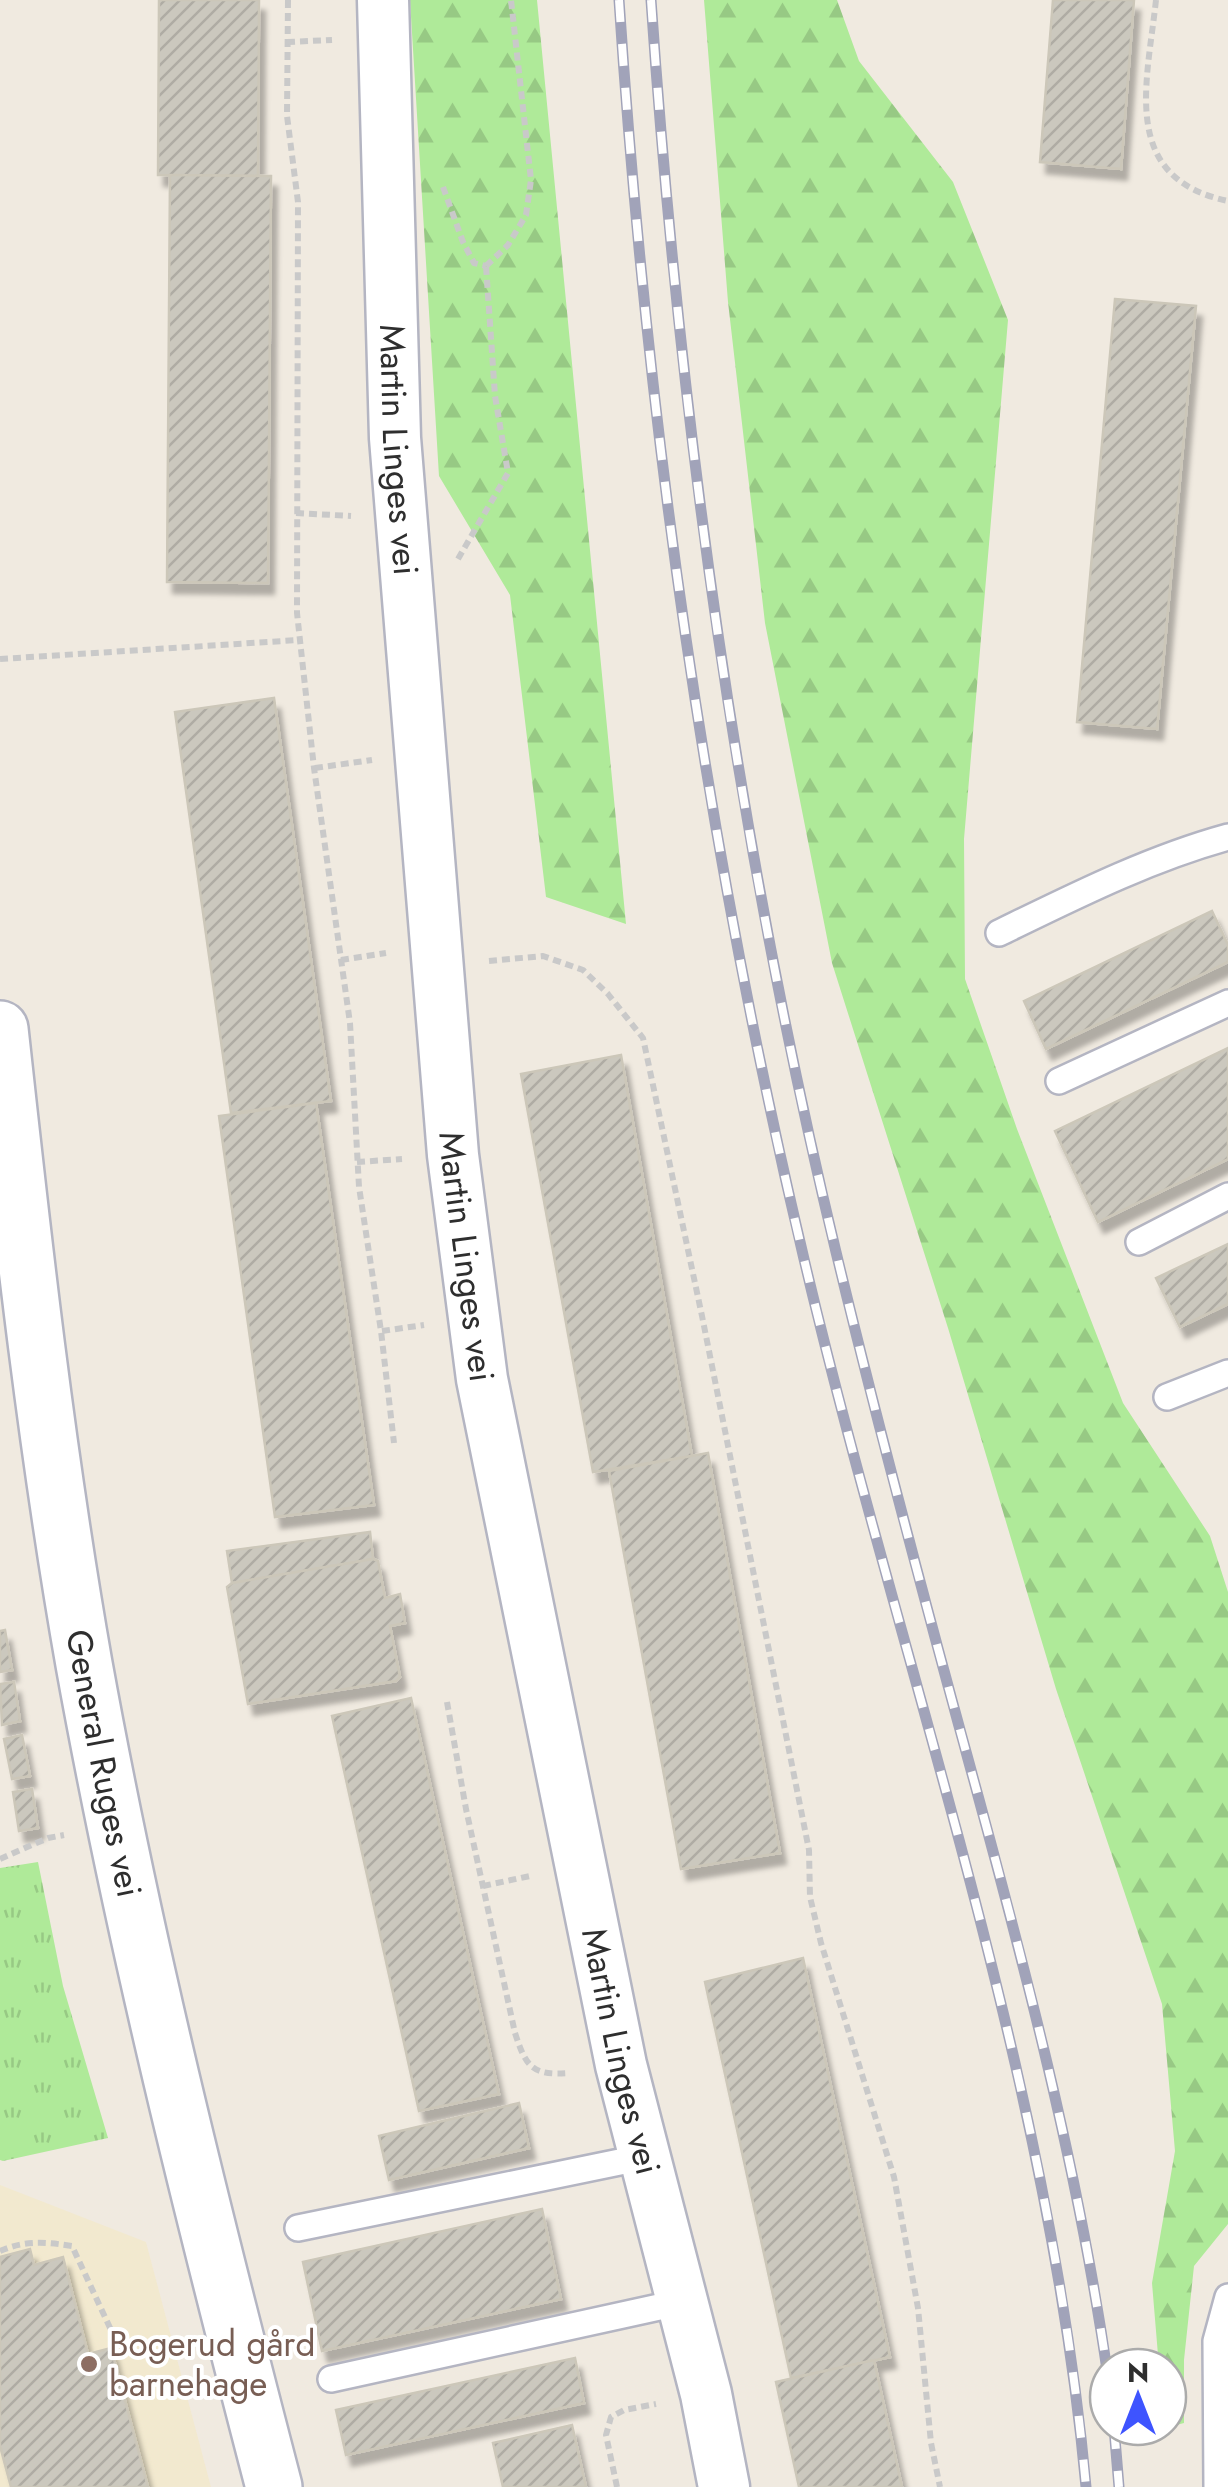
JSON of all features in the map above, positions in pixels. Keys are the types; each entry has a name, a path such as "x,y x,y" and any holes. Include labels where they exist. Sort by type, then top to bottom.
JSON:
{"main road":[{"name":"General Ruges vei","path":"0,1029 32,1324 84,1661 155,2008 274,2487"}],"street":[{"name":"Martin Linges vei","path":"383,0 395,438 454,1155 482,1378 621,2065 706,2394 724,2487"}],"lane":[{"path":"998,933 1173,855 1228,837"},
{"path":"1059,1081 1228,1003"},
{"path":"1139,1242 1228,1196"},
{"path":"1167,1397 1228,1373"},
{"path":"298,2228 644,2157"},
{"path":"1216,2487 1216,2341 1228,2297"},
{"path":"332,2379 682,2302"}],"path":[{"path":"288,0 288,116 298,202 299,640 350,1023 359,1187 394,1443"},
{"path":"459,560 508,473 495,396 486,266 508,244 526,215 532,180 511,0"},
{"path":"1156,0 1146,129 1162,168 1195,191 1228,201"},
{"path":"0,659 299,640"},
{"path":"438,964 543,956 583,970 608,994 642,1038 805,1831 810,1897 894,2177 918,2308 940,2487"},
{"path":"447,1702 470,1828 524,2061 540,2073 561,2074 621,2065"},
{"path":"0,1859 66,1834"},
{"path":"0,2251 43,2241 72,2246 118,2345"},
{"path":"617,2487 606,2435 611,2417 624,2410 706,2394"}],"shaded area":[{"name":"Bogerud gård barnehage","path":"0,2185 146,2242 211,2487 0,2487"}],"green space":[{"path":"410,0 537,0 626,924 546,897 510,595 439,476"},
{"path":"704,0 837,0 859,61 953,182 1008,320 964,839 965,979 1017,1129 1123,1403 1210,1536 1228,1592 1228,2224 1194,2266 1185,2347 1157,2347 1152,2283 1175,2151 1162,2004 1056,1689 948,1328 832,963 765,623 728,302"},
{"path":"38,1862 63,1986 108,2138 3,2161 0,1868"}],"building":[{"path":"159,0 259,0 258,176 158,175"},
{"path":"1053,0 1134,0 1121,169 1040,162"},
{"path":"170,175 271,176 268,583 167,582"},
{"path":"1115,299 1196,306 1157,729 1077,722"},
{"path":"274,698 331,1101 231,1113 175,712"},
{"path":"1212,911 1228,945 1228,962 1046,1049 1024,1001"},
{"path":"1228,1048 1228,1159 1098,1222 1055,1131"},
{"path":"621,1055 692,1456 593,1472 521,1074"},
{"path":"316,1103 374,1505 275,1517 219,1116"},
{"path":"1228,1244 1228,1304 1180,1327 1156,1278"},
{"path":"708,1453 780,1853 681,1869 609,1471"},
{"path":"370,1532 373,1559 232,1583 227,1551"},
{"path":"378,1561 385,1598 400,1594 405,1623 390,1626 400,1677 396,1681 248,1704 227,1587"},
{"path":"5,1630 12,1670 0,1672 0,1631"},
{"path":"14,1682 20,1721 2,1725 0,1684"},
{"path":"411,1698 499,2094 419,2111 332,1716"},
{"path":"22,1735 30,1776 12,1779 4,1739"},
{"path":"32,1789 38,1828 19,1831 13,1792"},
{"path":"803,1958 890,2357 791,2378 705,1982"},
{"path":"519,2103 529,2148 389,2180 379,2136"},
{"path":"542,2209 561,2299 322,2351 303,2262"},
{"path":"30,2249 34,2265 63,2257 88,2354 111,2348 148,2487 11,2487 0,2446 0,2257"},
{"path":"575,2358 584,2403 346,2455 336,2410"},
{"path":"874,2360 902,2487 799,2487 776,2382"},
{"path":"572,2425 586,2487 503,2487 493,2443"}],"railway":[{"path":"619,0 646,318 664,476 685,634 738,948 804,1259 1005,2022 1039,2176 1067,2331 1086,2487"},
{"path":"651,0 678,316 696,473 717,630 769,942 852,1316 1048,2066 1103,2347"},
{"path":"1116,2447 1119,2487"}],"place":[{"name":"Bogerud gård barnehage","path":"89,2364"}]}
